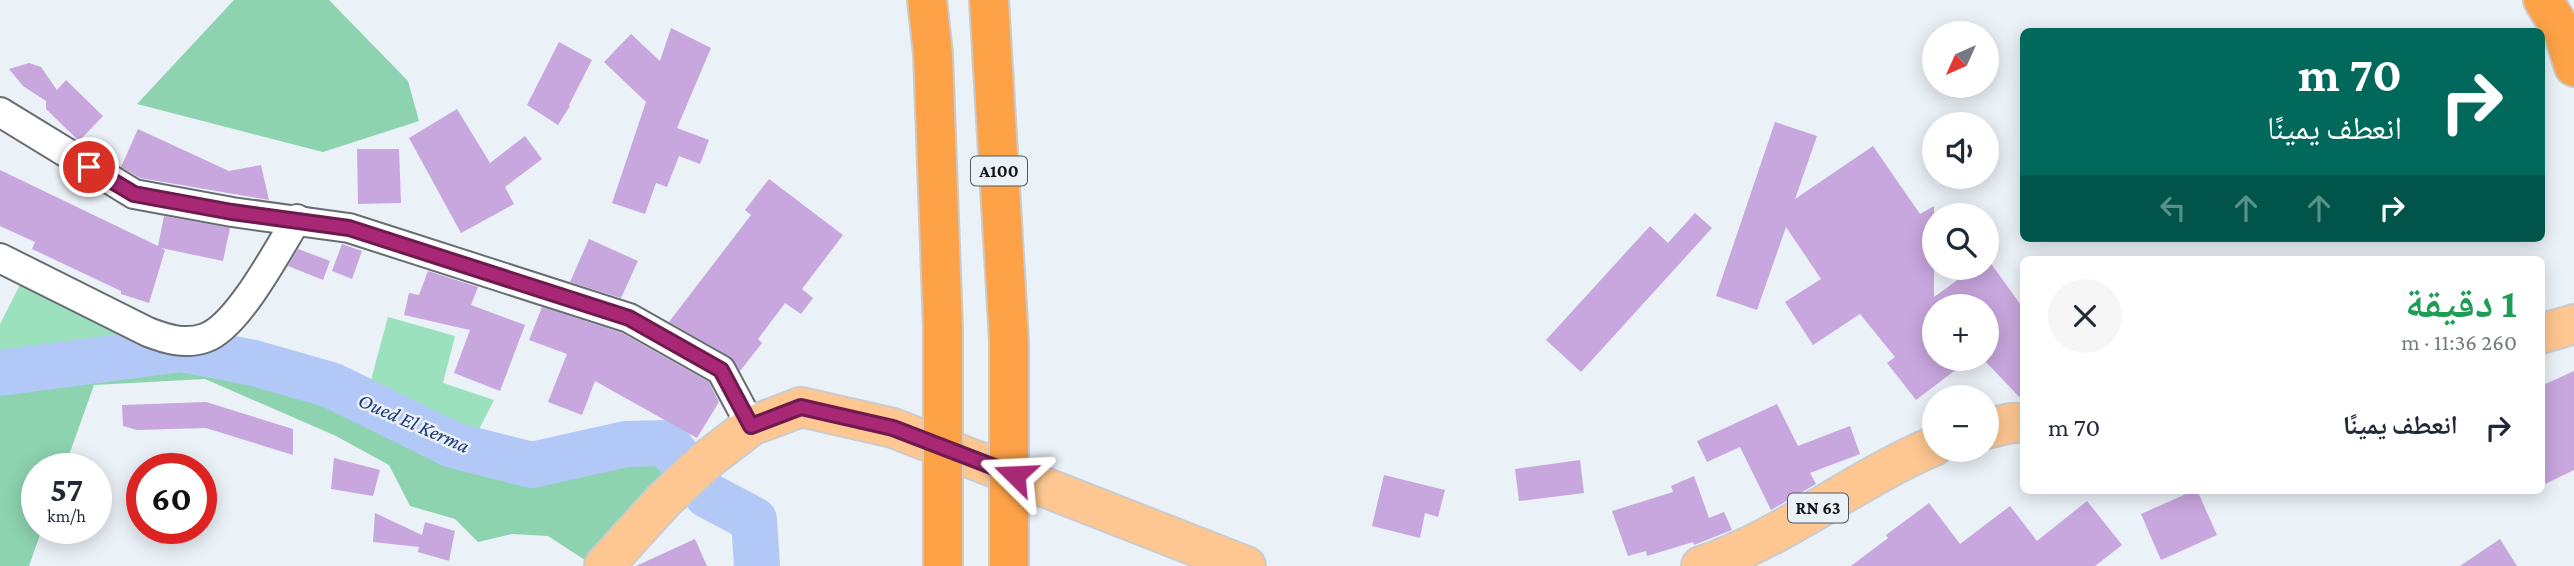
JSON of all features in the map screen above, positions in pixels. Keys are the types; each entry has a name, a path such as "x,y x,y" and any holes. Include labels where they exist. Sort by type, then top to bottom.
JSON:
{"highway":[{"path":"925,0 933,54 943,329 943,566"},
{"name":"A100","path":"989,0 1009,341 1009,566"},
{"path":"2554,5 2574,67"}],"main road":[{"path":"2545,333 2574,324"},
{"path":"604,566 664,500 708,459 751,426 801,407 893,428 1247,566"},
{"path":"1999,426 2020,423"},
{"name":"RN 63","path":"1701,566 1732,556 1902,459 1922,451"}],"street":[{"path":"0,112 134,194 232,212 349,228 629,318 721,370 751,426"},
{"path":"0,258 148,332 170,341 187,341 205,338 220,331 247,298 297,219"}],"green space":[{"path":"234,0 329,0 408,81 419,121 323,152 137,104"},
{"path":"22,281 155,343 0,364 0,324"},
{"path":"388,317 455,336 443,383 494,400 474,439 449,432 367,395"},
{"path":"181,349 334,400 458,458 560,478 618,457 660,455 676,466 588,562 548,536 512,534 478,542 455,519 410,506 389,465 336,436 205,379 94,385 70,453 21,453 21,544 37,544 29,566 0,566 0,373"}],"building":[{"path":"671,28 711,48 677,128 709,140 700,164 679,156 667,187 656,183 645,214 612,203 646,102 604,62 631,34 660,61"},
{"path":"559,42 592,60 558,125 527,105"},
{"path":"29,63 41,67 57,90 66,80 103,116 79,141 46,109 46,101 23,86 9,69"},
{"path":"457,109 490,163 525,136 542,159 505,187 514,204 461,233 409,138"},
{"path":"1775,122 1817,136 1795,199 1873,146 1920,214 1922,213 1922,280 1934,280 1934,294 1922,294 1922,371 1954,371 1936,385 1922,385 1922,395 1916,400 1887,363 1895,357 1860,314 1813,345 1785,302 1821,279 1786,227 1757,310 1716,296"},
{"path":"138,129 229,171 261,165 269,200 140,178 121,167"},
{"path":"357,149 399,149 401,203 358,204"},
{"path":"0,170 158,246 164,216 230,228 223,261 161,248 165,250 149,303 121,294 121,291 32,249 35,242 0,226"},
{"path":"769,179 843,235 802,289 813,298 801,314 785,303 758,339 762,343 740,371 729,356 669,322 751,215 745,210"},
{"path":"1695,213 1712,228 1581,372 1546,340 1650,226 1668,243"},
{"path":"589,239 638,261 621,298 570,282"},
{"path":"342,244 362,251 352,279 332,271"},
{"path":"298,249 330,261 323,280 288,266"},
{"path":"428,271 478,287 471,305 525,325 500,391 454,373 470,330 404,315 409,293 419,295"},
{"path":"1999,275 2020,304 2020,398 1995,371 1999,371 1999,294 1938,294 1957,280 1999,280"},
{"path":"542,307 622,333 709,382 719,402 697,438 595,381 582,415 548,402 567,354 529,340"},
{"path":"2574,371 2574,470 2545,484 2545,384"},
{"path":"206,402 293,429 293,455 206,428 137,430 123,426 122,405"},
{"path":"1777,404 1798,446 1850,426 1860,454 1810,473 1816,484 1771,510 1740,447 1707,462 1697,441"},
{"path":"334,458 380,470 373,496 331,489"},
{"path":"1580,460 1584,493 1519,501 1515,469"},
{"path":"1384,475 1445,490 1438,517 1425,513 1420,538 1372,526"},
{"path":"1694,476 1709,518 1724,512 1732,530 1694,545 1693,542 1647,556 1646,551 1628,556 1612,511 1673,492 1671,486"},
{"path":"2186,494 2199,494 2217,535 2161,560 2141,514"},
{"path":"2087,501 2122,545 2095,566 1851,566 1888,538 1886,535 1929,503 1960,544 2010,506 2037,541"},
{"path":"375,513 422,535 425,522 455,531 449,561 418,552 419,547 373,542"},
{"path":"695,539 707,566 636,566"},
{"path":"2500,539 2517,566 2460,566"}],"waterway":[{"name":"Oued El Kerma","path":"0,373 181,349 254,363 331,385 453,445 532,465 626,444 667,443 707,495 754,520 757,566"}],"route":[{"path":"89,167 134,194 232,212 349,228 629,318 721,370 751,426 801,407 893,428 1015,475"}]}
